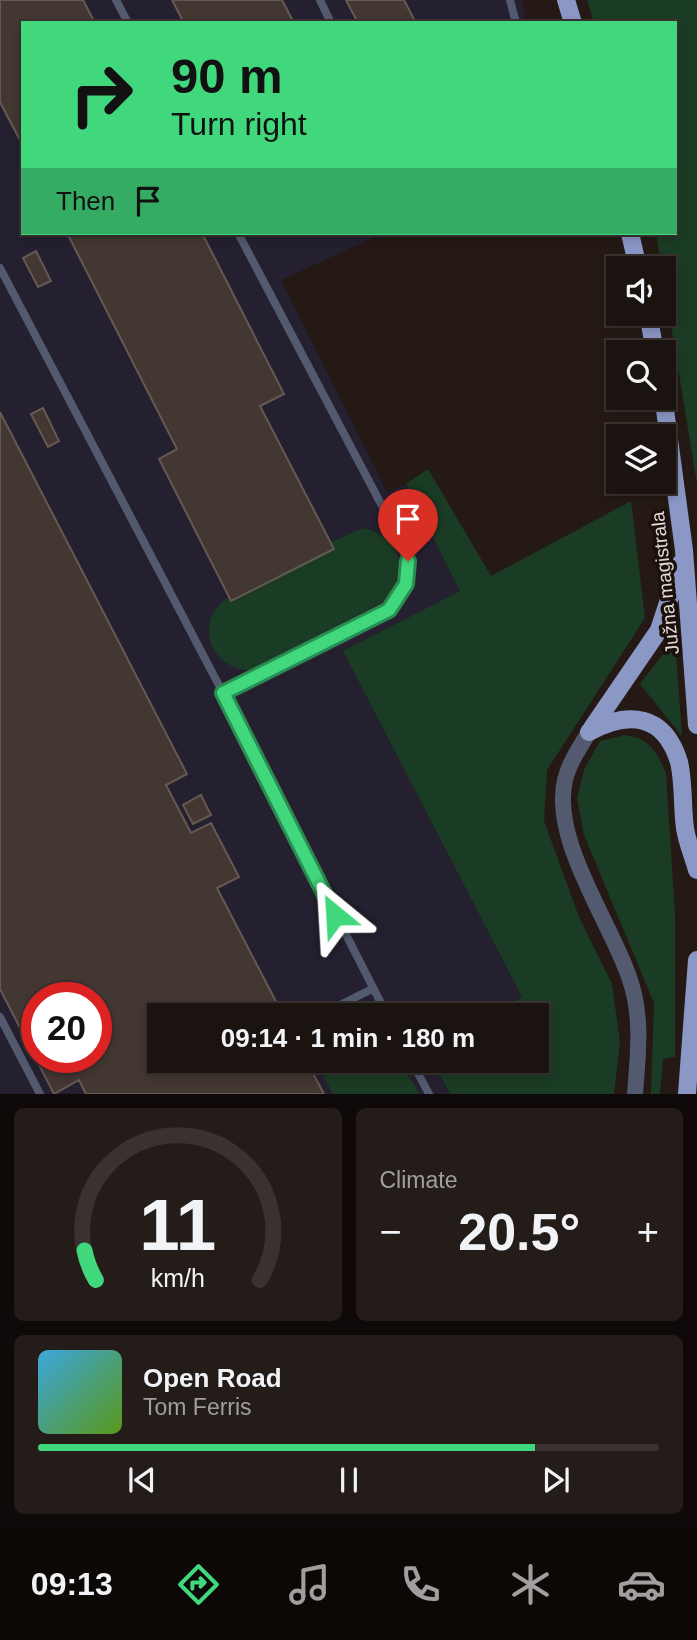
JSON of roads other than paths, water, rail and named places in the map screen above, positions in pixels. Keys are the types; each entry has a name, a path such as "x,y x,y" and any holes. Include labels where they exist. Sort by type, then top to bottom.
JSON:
{"main road":[{"path":"566,0 572,21"},
{"path":"630,235 635,256"},
{"name":"Južna magistrala","path":"665,410 684,550 697,725"},
{"path":"589,732 659,630 670,603 684,550"},
{"path":"589,732 611,720 632,719 647,721 670,742 679,763 685,831 697,876"},
{"path":"687,1094 697,960"}],"street":[{"path":"589,732 565,778 562,798 575,852 629,977 636,1000 639,1029 635,1094"}],"lane":[{"path":"116,0 127,21"},
{"path":"320,0 330,21"},
{"path":"510,0 515,21"},
{"path":"223,693 389,610 400,598 409,572 400,540 239,235"},
{"path":"0,268 223,693 380,1003"},
{"path":"344,1003 372,989"},
{"path":"0,1017 40,1094"},
{"path":"418,1073 429,1094"}]}
